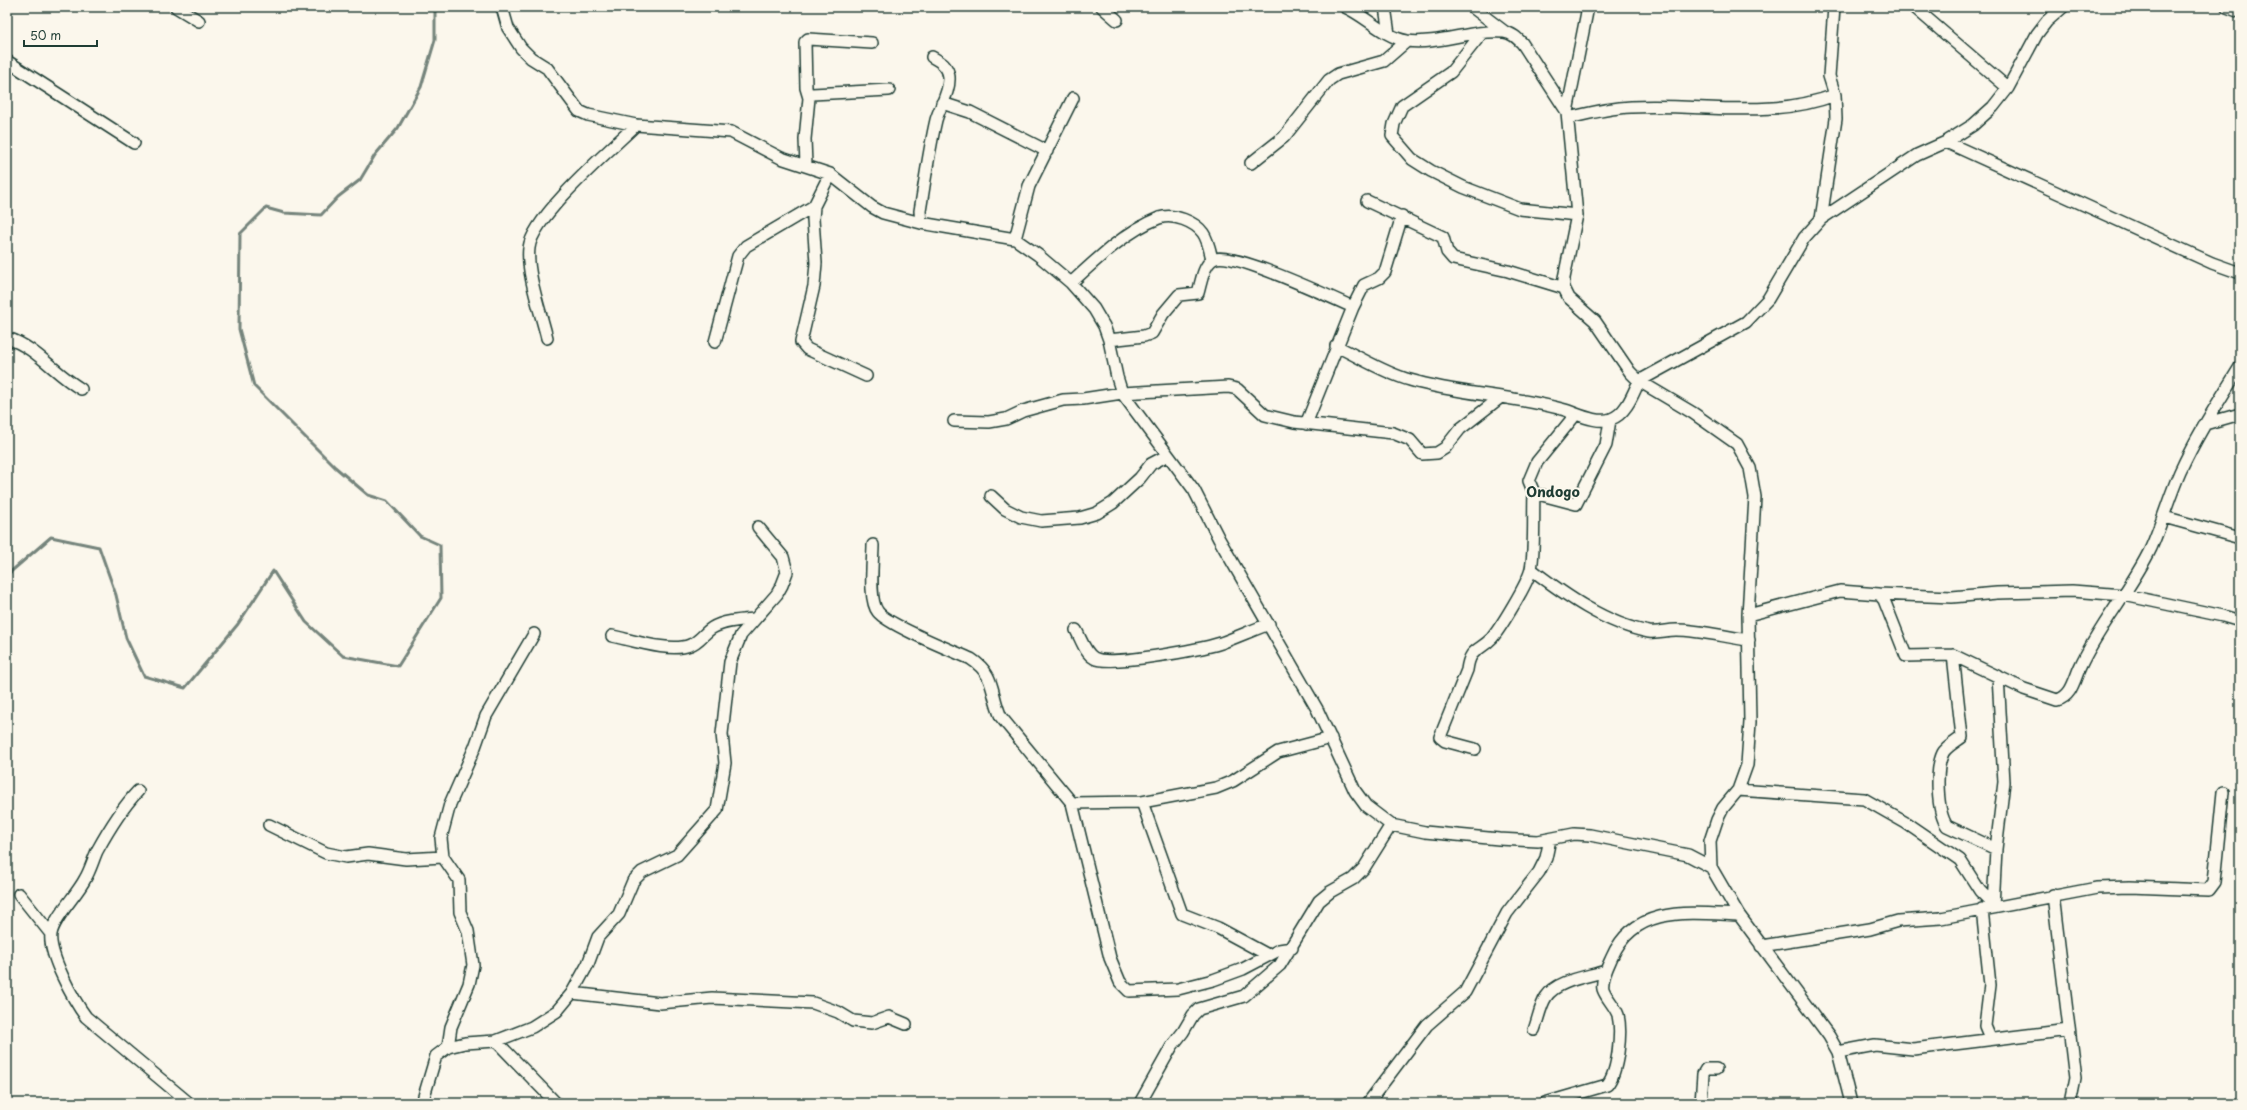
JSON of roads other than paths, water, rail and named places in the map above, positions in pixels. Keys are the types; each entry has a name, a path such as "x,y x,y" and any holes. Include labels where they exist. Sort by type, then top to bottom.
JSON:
{"street":[{"path":"176,7 199,21"},
{"path":"502,7 508,28 521,48 531,58 547,68 579,110 588,115 636,125 732,132 781,158 830,174 878,210 921,224 1015,239 1038,255 1071,283 1094,309 1104,326 1122,393 1194,490 1219,539 1317,709 1355,791 1366,806 1391,824 1425,832 1499,839 1538,841 1574,834 1598,836 1688,855 1712,867"},
{"path":"1102,7 1117,20"},
{"path":"1345,7 1389,34 1407,41 1439,39 1482,33 1505,32 1513,34 1522,43 1568,115"},
{"path":"1384,7 1389,34"},
{"path":"1472,7 1505,32"},
{"path":"1588,7 1568,115 1577,215 1564,278 1564,288 1569,298 1596,321 1630,372 1639,381 1693,413 1738,444 1750,468 1755,497 1748,615 1750,722 1747,765 1738,790 1723,808 1715,825 1710,841 1712,867 1740,915 1761,946 1802,998 1838,1052 1850,1103"},
{"path":"1821,219 1836,119 1835,95 1829,76 1834,7"},
{"path":"1914,7 2008,88"},
{"path":"1336,346 1408,380 1445,389 1501,397 1565,410 1603,421 1610,420 1618,416 1631,399 1639,381 1746,322 1768,299 1804,238 1821,219 1917,155 1946,142 1973,125 1993,107 2008,88 2037,34 2047,21 2063,7"},
{"path":"2227,7 2240,12"},
{"path":"1482,33 1451,72 1402,106 1394,124 1392,136 1412,159 1431,172 1463,187 1520,209 1577,215"},
{"path":"806,165 809,98 806,88 805,42 808,39 872,43"},
{"path":"1251,163 1284,137 1329,80 1338,74 1384,61 1407,41"},
{"path":"921,224 920,210 936,120 948,88 949,77 947,68 943,62 932,57"},
{"path":"7,61 134,143"},
{"path":"809,98 812,94 818,92 889,90"},
{"path":"1568,115 1630,107 1757,110 1785,108 1817,102 1835,95"},
{"path":"1015,239 1029,186 1073,98"},
{"path":"942,103 970,112 1047,151"},
{"path":"547,338 530,266 529,248 533,232 546,214 636,125"},
{"path":"1946,142 2141,231 2240,273"},
{"path":"830,174 814,206 813,219 816,263 814,286 801,342 807,349 866,376"},
{"path":"1367,201 1402,216 1443,237 1446,252 1453,259 1508,271 1564,288"},
{"path":"715,342 738,256 746,246 814,206"},
{"path":"1306,424 1336,346 1364,285 1379,278 1385,272 1402,216"},
{"path":"1071,283 1095,261 1129,236 1160,218 1173,217 1187,221 1197,227 1204,235 1212,259"},
{"path":"1109,340 1144,336 1152,333 1163,314 1179,295 1198,293 1206,266 1212,259 1219,257 1229,257 1253,265 1353,307"},
{"path":"7,338 28,347 69,382 81,389"},
{"path":"1879,594 1884,600 1906,656 1953,655 2024,689 2057,700 2062,699 2069,694 2080,667 2096,637 2124,595 2151,548 2180,472 2205,424 2240,367"},
{"path":"954,421 989,422 1063,400 1084,399 1122,393 1228,387 1237,390 1265,415 1306,424 1394,433 1410,440 1422,454 1428,455 1445,448 1460,429 1501,397"},
{"path":"1475,749 1441,740 1440,737 1467,670 1468,660 1473,651 1491,639 1523,588 1531,569 1534,493 1529,481 1537,462 1576,414"},
{"path":"2205,424 2240,414"},
{"path":"1534,493 1576,504 1606,445 1610,420"},
{"path":"991,496 1005,509 1021,517 1041,521 1080,518 1097,513 1113,503 1140,478 1151,464 1168,455"},
{"path":"2164,517 2240,538"},
{"path":"422,1103 436,1056 448,1047 465,1043 496,1041 532,1028 557,1011 572,993 588,964 598,937 619,914 633,882 642,872 677,855 717,810 725,763 722,734 730,662 741,635 777,594 787,572 783,557 758,527"},
{"path":"873,545 873,592 878,612 893,623 971,659 983,667 990,679 994,701 1001,717 1072,803 1081,849 1110,958 1120,982 1129,991 1178,989 1213,980 1243,969 1268,955 1292,948"},
{"path":"1531,569 1557,588 1608,618 1630,627 1651,632 1677,630 1749,640"},
{"path":"1748,615 1840,591 1952,597 1997,593 2072,591 2124,595 2208,612 2240,621"},
{"path":"612,636 665,646 680,647 690,645 698,641 713,627 734,621 754,619"},
{"path":"1076,630 1088,654 1103,661 1127,660 1219,643 1269,624"},
{"path":"448,1047 451,1027 469,984 473,965 468,931 460,912 459,880 443,857 441,838 450,804 475,748 486,716 534,634"},
{"path":"1953,655 1962,737 1943,752 1939,769 1940,810 1942,820 1947,826 1996,849"},
{"path":"1990,1038 1985,1026 1985,1013 1990,985 1989,906 2004,782 1998,676"},
{"path":"1072,803 1142,802 1216,788 1233,781 1278,752 1331,738"},
{"path":"1738,790 1864,799 1906,823 1960,860 1989,906"},
{"path":"51,934 86,879 97,852 122,807 138,791"},
{"path":"1761,946 1870,929 1898,921 1941,918 1989,906 2097,888 2124,887 2208,890 2214,882 2222,792"},
{"path":"1142,802 1182,914 1218,928 1268,955"},
{"path":"1140,1103 1172,1046 1183,1032 1193,1014 1199,1009 1244,996 1280,965 1292,948 1319,901 1330,892 1353,879 1364,868 1391,824"},
{"path":"269,825 326,853 340,856 346,857 368,854 406,859 443,857"},
{"path":"1368,1103 1427,1025 1465,992 1507,913 1539,872 1546,858 1550,839"},
{"path":"19,894 51,934 55,958 74,999 86,1017 189,1103"},
{"path":"2054,895 2075,1078 2070,1103"},
{"path":"1545,1103 1606,1085 1613,1078 1618,1060 1618,1015 1603,988 1606,971 1617,945 1635,927 1656,917 1682,912 1740,915"},
{"path":"1534,1030 1545,998 1552,991 1562,984 1606,971"},
{"path":"572,993 660,1004 712,998 813,1003 838,1012 853,1021 872,1023 889,1017 906,1024"},
{"path":"1838,1052 1876,1045 1914,1049 1990,1038 2069,1030"},
{"path":"496,1041 556,1103"},
{"path":"1701,1103 1703,1074 1706,1069 1716,1069"}],"waterway":[{"path":"7,575 51,537 99,547 116,595 126,638 144,676 185,688 238,624 273,571 306,622 343,656 398,666 441,598 440,545 420,536 387,501 368,495 335,467 254,386 239,329 240,234 266,208 284,213 321,215 338,197 360,180 375,155 398,128 421,87 435,40 435,7"}],"district":[{"name":"Ondogo","path":"1553,491"}]}
